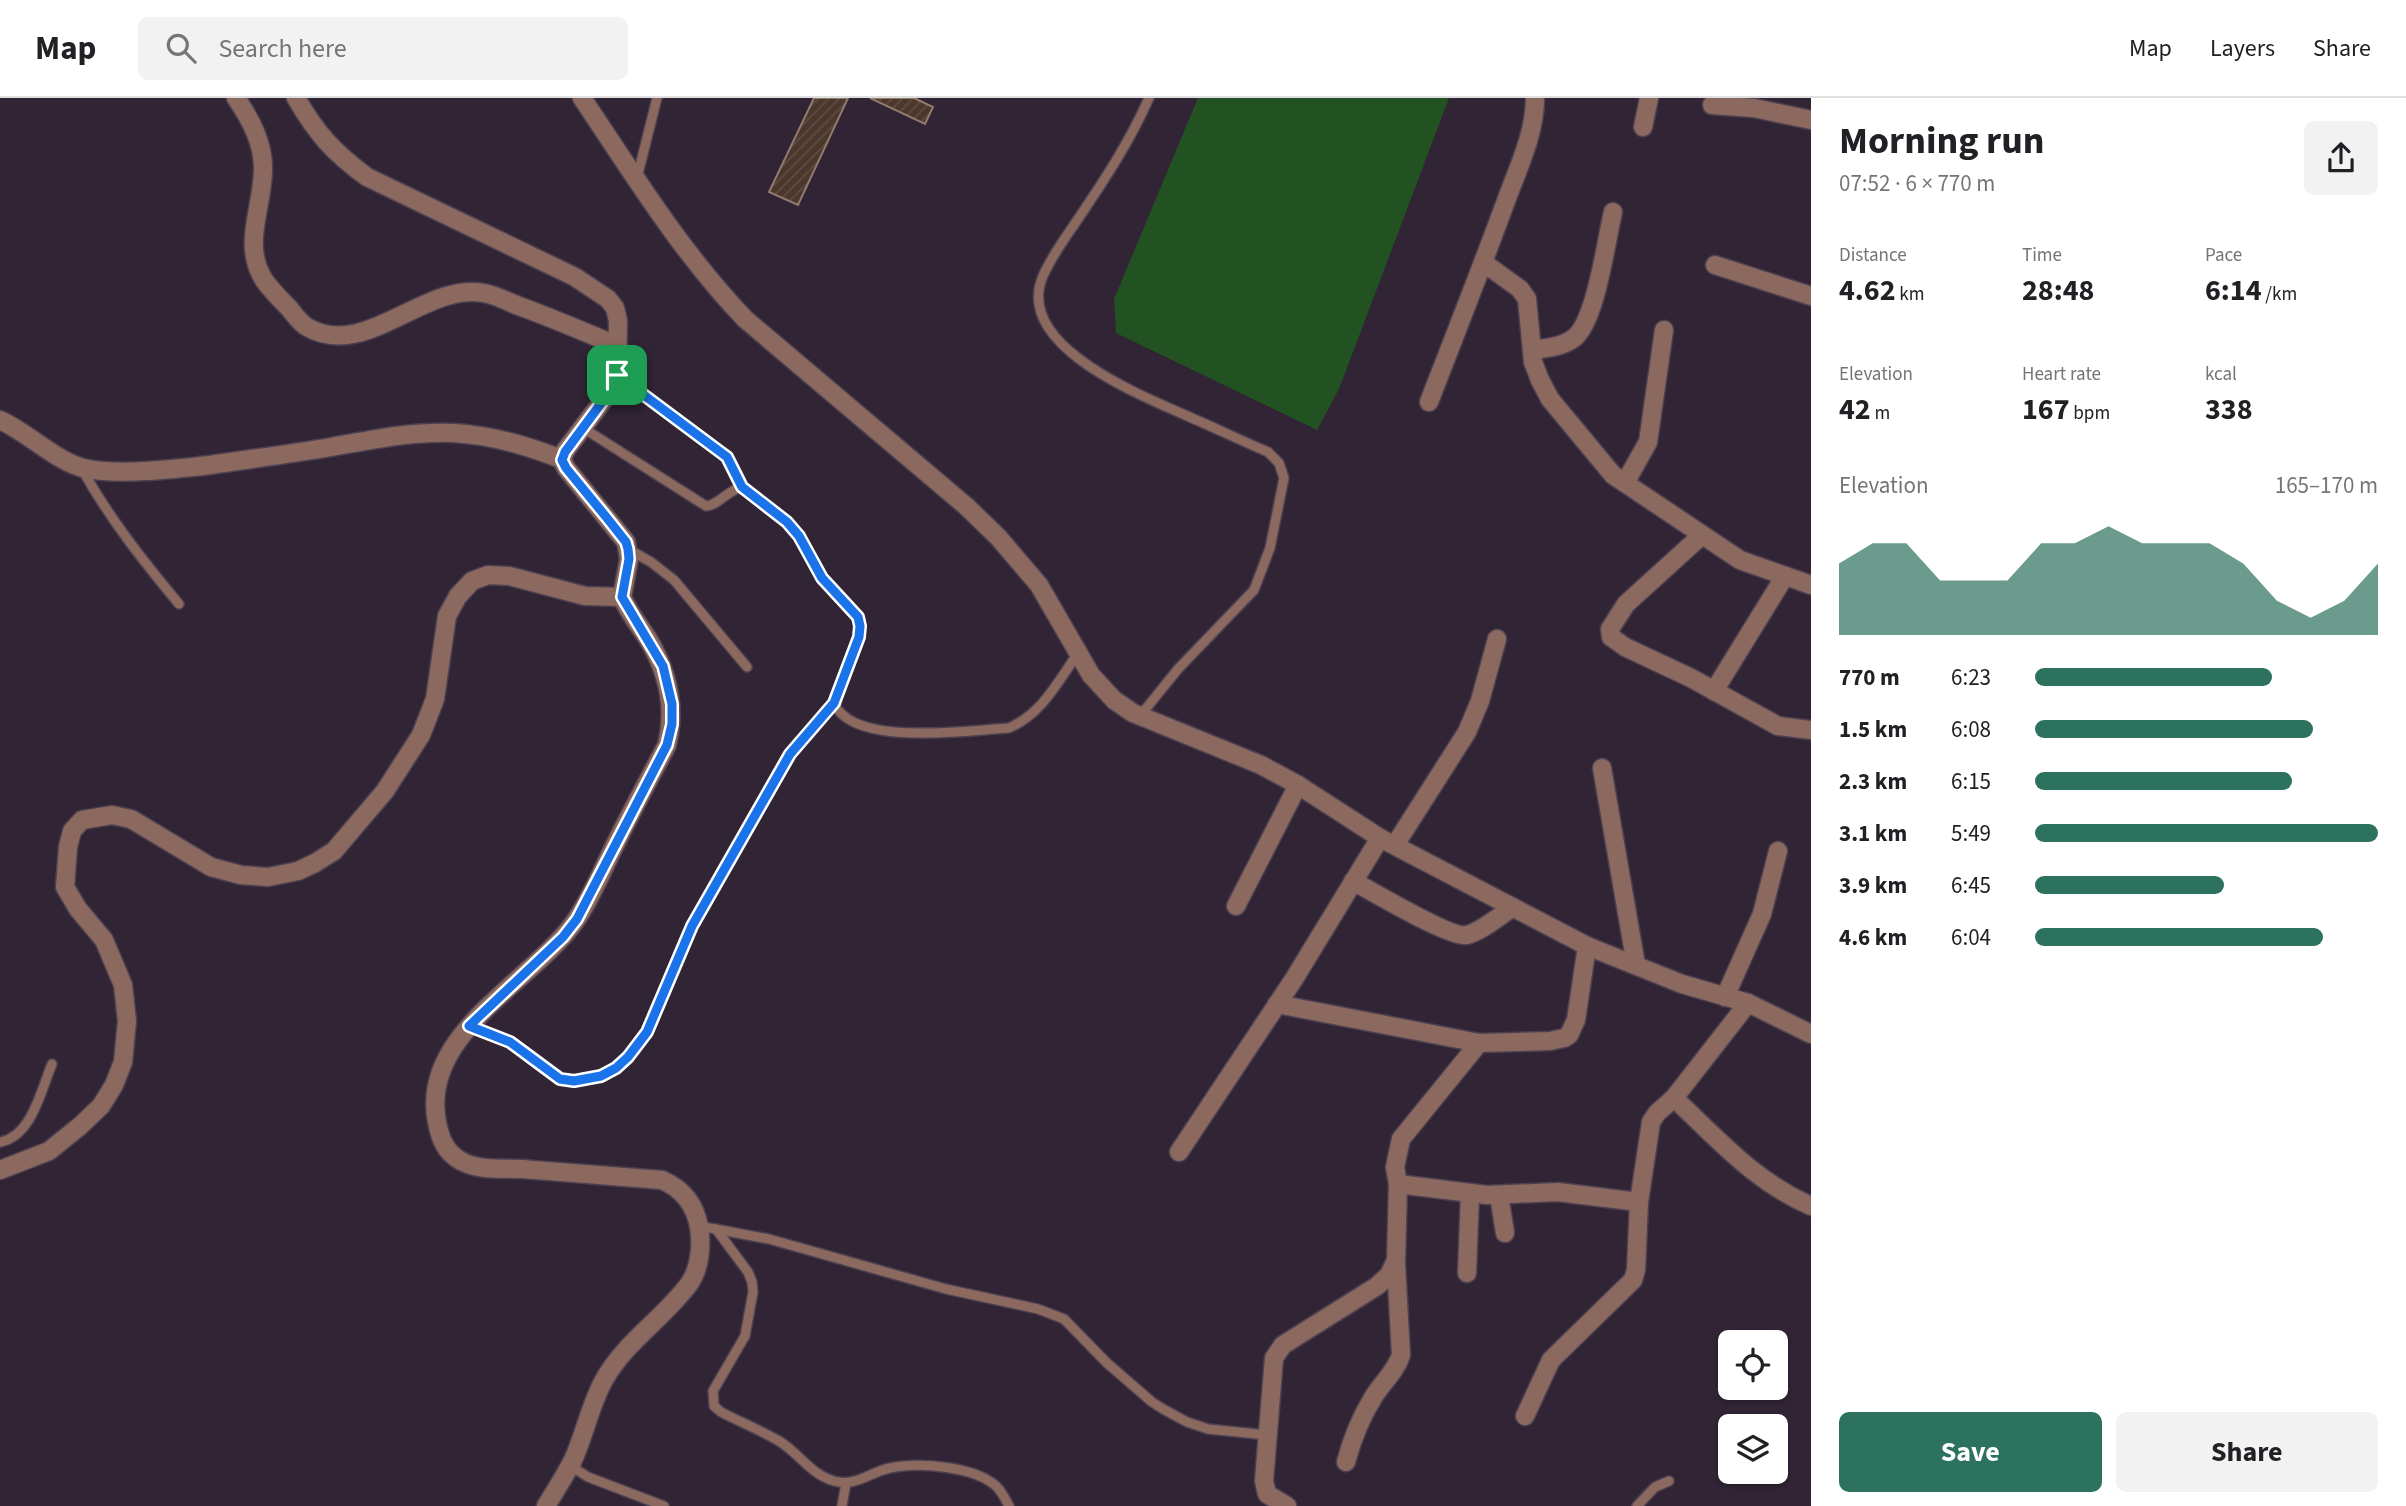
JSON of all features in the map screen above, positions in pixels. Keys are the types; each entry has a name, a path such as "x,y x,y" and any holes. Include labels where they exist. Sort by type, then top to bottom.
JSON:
{"street":[{"path":"236,98 259,139 263,170 253,239 254,264 266,284 306,327 332,335 356,333 391,322 437,298 461,293 484,293 554,318 618,346"},
{"path":"0,420 34,439 60,458 81,468 104,470 174,470 411,434 452,433 489,437 524,445 561,459 611,390 617,375 618,321 615,308 608,299 575,277 367,177 336,154 312,125 296,98"},
{"path":"582,98 686,251 716,288 745,319 896,445 998,537 1039,585 1091,675 1114,700 1140,716 1233,753 1298,785 1387,841 1587,946 1682,984 1748,1003 1811,1034"},
{"path":"1429,402 1484,263 1529,138 1535,98"},
{"path":"1643,127 1649,98"},
{"path":"1712,105 1754,108 1811,120"},
{"path":"1532,350 1563,345 1582,331 1591,311 1613,212"},
{"path":"1484,263 1520,289 1527,299 1532,350 1539,380 1550,398 1613,475 1740,560 1811,585"},
{"path":"1715,265 1811,296"},
{"path":"1625,483 1648,443 1664,330"},
{"path":"546,1506 573,1459 604,1379 622,1354 690,1283 698,1264 701,1241 708,1227 689,1200 676,1187 662,1180 476,1166 462,1162 450,1153 440,1138 435,1111 435,1095 447,1060 469,1026 563,937 577,919 667,745 672,724 672,704 663,666 622,597 629,559 628,549 614,526 566,468 562,460 565,452"},
{"path":"1702,535 1626,604 1610,629 1611,636 1625,647 1778,726 1811,730"},
{"path":"0,1170 49,1151 79,1126 101,1106 124,1062 127,1021 119,975 104,940 78,909 65,887 72,831 82,820 112,815 131,819 211,867 241,875 268,877 298,871 334,851 385,791 421,735 435,699 447,616 458,596 472,581 488,575 509,576 585,596 622,597"},
{"path":"1714,691 1786,576"},
{"path":"1179,1152 1277,1004 1353,881 1387,841 1467,732 1480,701 1497,639"},
{"path":"1602,768 1636,965"},
{"path":"1236,906 1298,785"},
{"path":"1725,997 1762,914 1778,851"},
{"path":"1353,881 1462,936 1513,907"},
{"path":"1277,1004 1479,1043 1549,1041 1569,1035 1576,1020 1587,946"},
{"path":"1524,1416 1551,1360 1633,1280 1636,1270 1639,1202 1651,1122 1674,1098 1748,1003"},
{"path":"1346,1462 1362,1418 1401,1355 1396,1260 1398,1184 1395,1167 1401,1139 1479,1043"},
{"path":"1674,1098 1755,1174 1774,1188 1811,1206"},
{"path":"1398,1184 1499,1195 1558,1192 1639,1202"},
{"path":"1466,1273 1470,1193"},
{"path":"1499,1195 1504,1233"},
{"path":"1287,1506 1272,1498 1265,1489 1274,1358 1283,1345 1311,1330 1377,1286 1389,1275 1396,1260"}],"lane":[{"path":"637,179 657,98"},
{"path":"1140,716 1178,669 1254,590 1270,548 1284,478 1279,463 1268,452 1117,385 1092,370 1057,338 1042,310 1038,298 1041,279 1049,263 1111,170 1137,126 1149,98"},
{"path":"469,1026 510,1042 560,1079 574,1081 601,1076 628,1057 647,1032 692,926 790,754 834,703 859,637 858,617 822,578 799,536 787,522 742,487 727,457 617,375"},
{"path":"583,428 706,506 715,504 732,489 742,487"},
{"path":"81,468 94,492 143,561 180,604"},
{"path":"628,549 674,580 747,667"},
{"path":"834,703 836,710 851,721 897,734 1009,728 1023,722 1038,710 1079,652"},
{"path":"0,1142 18,1134 27,1121 52,1064"},
{"path":"708,1227 769,1239 946,1289 1038,1309 1064,1319 1103,1359 1152,1402 1188,1422 1208,1429 1267,1435"},
{"path":"708,1227 748,1272 753,1292 745,1336 713,1391 714,1406 781,1442 816,1474 846,1483 858,1481 888,1468 904,1466 918,1465 964,1471 980,1476 998,1488 1009,1506"},
{"path":"573,1459 577,1470 588,1477 664,1506"},
{"path":"1637,1506 1655,1487 1669,1481"},
{"path":"842,1506 846,1483"}],"green space":[{"path":"1198,98 1449,98 1339,389 1317,430 1116,333 1114,299"}],"building":[{"path":"814,98 848,98 798,205 769,192"},
{"path":"870,98 914,98 933,107 925,124"}],"route":[{"path":"617,375 727,457 742,487 787,522 799,536 822,578 852,609 860,626 859,637 834,703 790,754 692,926 647,1032 616,1068 601,1076 574,1081 560,1079 510,1042 469,1026 563,937 577,919 667,745 672,724 672,704 663,666 622,597 629,559 626,542 562,460 565,452 611,390 617,375"}]}
